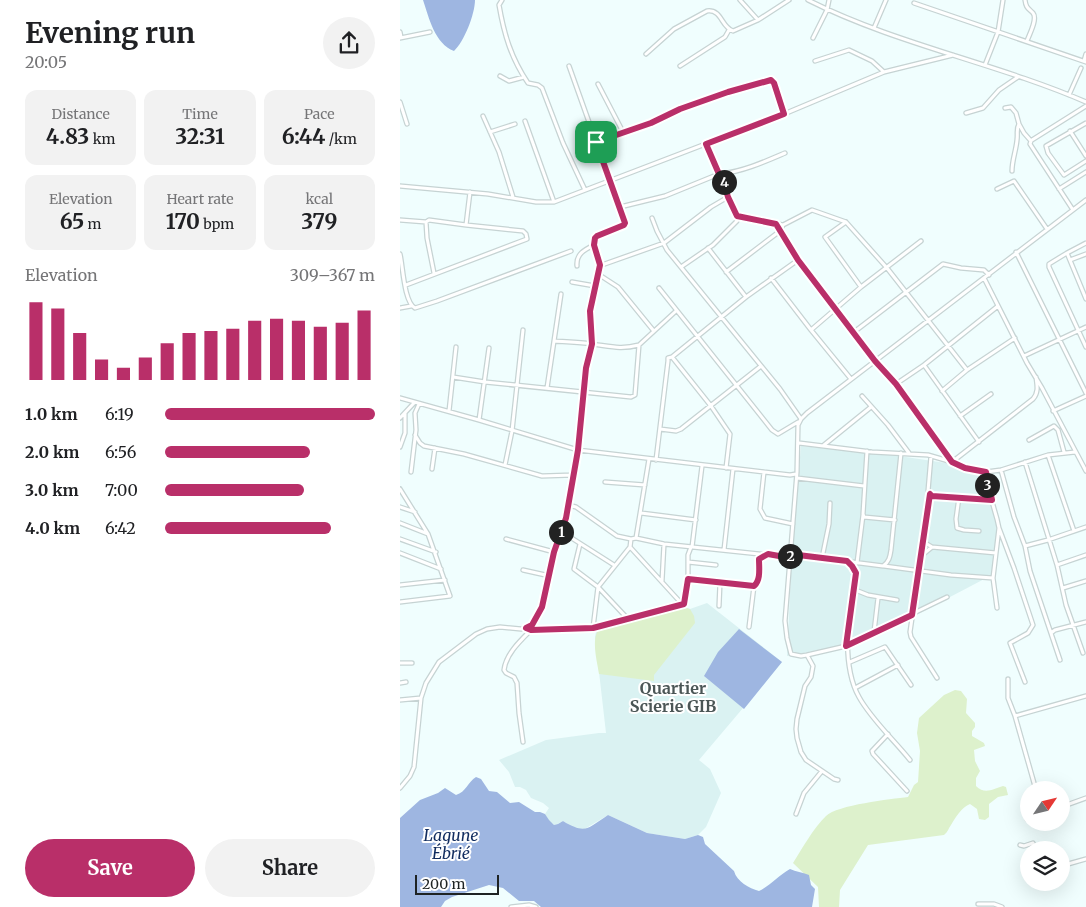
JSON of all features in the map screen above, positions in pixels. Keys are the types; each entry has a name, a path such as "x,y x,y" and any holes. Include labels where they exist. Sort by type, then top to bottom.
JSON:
{"street":[{"path":"502,0 499,5 505,36 511,52 524,77 530,84 538,85 542,88 585,190"},
{"path":"740,0 758,20"},
{"path":"729,30 735,30 758,20 788,0"},
{"path":"808,0 874,28 1018,76 1086,102"},
{"path":"813,38 828,10 829,0"},
{"path":"874,28 886,0"},
{"path":"985,65 998,32 1003,0"},
{"path":"1025,0 1026,8 1034,14 1035,18 1027,41"},
{"path":"914,3 1085,61 1086,54"},
{"path":"646,54 674,29 707,11 713,10 716,12 729,30"},
{"path":"680,66 725,37 729,30"},
{"path":"400,32 401,38 430,32"},
{"path":"815,61 849,50 872,61 884,72"},
{"path":"400,186 513,197 536,202 554,202 784,114 884,72 953,55"},
{"path":"526,628 532,625 542,607 554,552 566,518 578,450 586,368 592,344 590,311 600,265 594,245 595,238 625,224 569,66"},
{"path":"1069,95 1080,68"},
{"path":"500,76 509,81 524,77"},
{"path":"966,113 983,108 999,90 1018,76"},
{"path":"596,142 712,98 771,80 774,83 784,114"},
{"path":"598,84 623,132"},
{"path":"400,102 407,124"},
{"path":"1031,140 1086,106"},
{"path":"1005,108 1011,107 1016,113 1019,124 1031,140 1030,144 1073,210"},
{"path":"483,116 499,152 513,197"},
{"path":"525,121 554,202"},
{"path":"1086,122 1046,146 1048,153 1064,175 1086,161"},
{"path":"490,132 515,124"},
{"path":"1012,171 1012,160 1018,140 1017,129 1019,124"},
{"path":"1070,131 1086,156"},
{"path":"681,267 708,248 736,223 737,216 706,144"},
{"path":"620,207 665,196 720,174 753,167 785,153"},
{"path":"1059,189 1086,172"},
{"path":"997,189 1014,181 1047,229"},
{"path":"466,225 470,192"},
{"path":"600,265 664,243 711,206 728,197"},
{"path":"659,288 776,434 800,421 1016,252 1086,200"},
{"path":"737,216 783,225 812,210 846,222 906,291 967,370"},
{"path":"652,218 667,250 761,366 800,421 785,621 787,638 792,654 794,656 806,655 846,646 948,597"},
{"path":"400,220 426,222 429,220 523,231 527,239 406,285"},
{"path":"426,222 434,274"},
{"path":"846,222 825,237 862,287"},
{"path":"776,224 798,260 875,361 896,384 952,462"},
{"path":"726,272 780,231 783,225"},
{"path":"811,330 862,287 922,241"},
{"path":"1086,243 1048,265 1086,347"},
{"path":"577,266 578,256 594,245"},
{"path":"708,248 746,297"},
{"path":"400,308 411,306 415,308 437,301 571,251"},
{"path":"1016,252 1086,395 1053,411"},
{"path":"400,254 411,306"},
{"path":"1067,254 1086,299"},
{"path":"1070,260 1086,254"},
{"path":"656,460 668,358 672,357 771,278 798,260"},
{"path":"854,332 942,264 984,270 989,274"},
{"path":"598,274 618,287 653,330"},
{"path":"771,278 851,380"},
{"path":"984,278 1086,471"},
{"path":"572,282 595,286"},
{"path":"1081,286 1086,284"},
{"path":"547,388 561,294"},
{"path":"896,384 924,365 998,306"},
{"path":"454,377 584,393 633,396 639,345 653,330 676,311"},
{"path":"1024,356 1086,326"},
{"path":"504,465 512,431 523,330"},
{"path":"942,391 967,370 1015,338"},
{"path":"554,341 613,348 639,345"},
{"path":"449,411 456,347"},
{"path":"479,420 488,348"},
{"path":"672,357 711,406 730,434 726,468"},
{"path":"924,365 979,442"},
{"path":"660,429 680,430 761,366"},
{"path":"952,462 1034,399 1037,395 1036,377"},
{"path":"960,416 991,394"},
{"path":"862,396 888,425 910,454"},
{"path":"400,398 578,450 790,475 864,486"},
{"path":"400,418 414,403"},
{"path":"411,472 415,413 419,404"},
{"path":"824,445 871,408"},
{"path":"400,447 405,432 405,413"},
{"path":"1029,440 1054,426 1058,430 1064,452"},
{"path":"415,435 424,446 542,476 573,475"},
{"path":"798,443 931,456 965,468 986,472 1001,470 1048,454 1075,452"},
{"path":"432,469 435,448"},
{"path":"857,563 863,514 867,451"},
{"path":"883,566 889,560 895,520 901,453"},
{"path":"1048,454 1074,531"},
{"path":"931,456 928,491 930,494 910,632 911,638 937,678"},
{"path":"636,538 649,459"},
{"path":"1025,462 1064,588 1066,605 1083,653"},
{"path":"400,788 410,776 414,766 421,698 426,683 439,662 476,634 487,629 593,628 684,604 702,466"},
{"path":"724,550 733,469"},
{"path":"1001,470 1025,546 1030,571 1060,660"},
{"path":"764,472 760,509 762,515 765,518 793,524"},
{"path":"986,472 999,528 1033,625 1028,633 1010,642 1025,682"},
{"path":"606,482 645,485"},
{"path":"400,602 450,596 436,552 428,534 401,491"},
{"path":"930,494 932,496 992,500"},
{"path":"959,497 956,519 957,528 979,531"},
{"path":"822,558 830,524 830,503"},
{"path":"568,505 576,507 617,536 631,539 636,538 691,547 822,558 951,575 993,578"},
{"path":"400,507 415,512"},
{"path":"641,513 696,520"},
{"path":"863,514 864,517 869,518 895,520"},
{"path":"400,523 428,534"},
{"path":"1025,546 1086,526"},
{"path":"997,608 993,578 999,528"},
{"path":"560,535 570,537 614,565"},
{"path":"400,539 436,552"},
{"path":"506,539 554,552"},
{"path":"593,628 593,614 598,586 630,547 631,539"},
{"path":"922,541 932,547 996,553"},
{"path":"580,544 574,570 598,586 627,618"},
{"path":"662,581 664,544"},
{"path":"630,547 682,604"},
{"path":"921,556 932,547"},
{"path":"400,553 442,570"},
{"path":"749,627 754,586 758,578 759,559 768,554"},
{"path":"1057,564 1086,555"},
{"path":"847,561 856,573 846,646 854,688 863,704 910,760"},
{"path":"688,562 716,565"},
{"path":"523,570 550,576"},
{"path":"688,579 754,586"},
{"path":"400,585 445,580"},
{"path":"1064,588 1086,582"},
{"path":"718,606 720,583"},
{"path":"853,589 878,598 897,600"},
{"path":"874,632 878,598"},
{"path":"1051,634 1055,630 1086,622"},
{"path":"523,742 517,683 514,677 506,674 504,670 508,658 516,645 531,630"},
{"path":"850,662 885,647 911,685"},
{"path":"806,655 813,666 811,677 806,686 796,729 801,752 806,760 838,780"},
{"path":"400,664 412,663"},
{"path":"854,688 898,666"},
{"path":"1008,678 1008,698 1033,781"},
{"path":"400,683 406,682"},
{"path":"1014,716 1086,696"},
{"path":"400,700 421,698"},
{"path":"888,734 872,751 906,791"},
{"path":"796,814 804,793 822,771"},
{"path":"1070,804 1086,798"},
{"path":"1070,863 1086,859"},
{"path":"978,904 994,904 1002,907"},
{"path":"512,907 529,905 536,907"}],"shaded area":[{"path":"801,446 946,463 982,473 998,528 992,575 950,597 845,645 787,656 792,551"},
{"path":"707,603 782,662 699,760 710,769 721,793 706,827 698,835 685,839 647,833 608,815 583,830 576,829 563,821 554,825 545,814 549,808 531,798 526,790 515,787 509,772 499,760 546,740 606,733 596,632 683,607 690,609"}],"green space":[{"path":"683,607 690,609 695,623 654,675 654,681 599,674 595,641 596,634 603,625"},
{"path":"955,690 961,691 967,699 966,713 975,723 972,736 984,743 985,746 974,750 975,761 980,771 976,778 976,786 986,791 1003,786 1006,787 1008,795 998,797 989,804 989,817 985,820 979,819 977,809 970,804 967,805 944,835 868,845 840,890 839,907 819,907 818,887 793,863 812,832 832,812 865,803 908,797 914,785 918,782 920,751 917,733 919,718 944,695"}],"water":[{"path":"423,0 475,0 468,27 462,41 454,51 447,48 437,37"},
{"path":"739,629 782,662 744,709 704,676 718,652"},
{"name":"Lagune Ébrié","path":"476,777 481,779 489,791 497,792 510,803 519,802 535,812 545,814 554,825 563,821 582,829 591,826 608,815 647,833 685,839 698,835 703,837 705,844 734,871 741,881 759,891 790,869 809,875 811,885 815,889 812,907 541,907 534,901 519,901 503,888 489,885 452,897 445,901 441,907 400,907 400,818 420,800 445,788 456,795 459,794"}],"district":[{"name":"Quartier Scierie GIB","path":"673,697"}],"route":[{"path":"773,81 784,114 706,144 719,174 721,174 728,197 737,216 776,224 798,260 875,361 896,384 952,462 965,468 986,472 992,500 932,496 930,494 912,615 846,646 856,573 852,566 847,561 790,554 790,558 768,554 759,559 758,578 754,586 688,579 684,604 676,607 593,628 531,630 526,628 536,620 542,607 554,552 566,518 578,450 586,368 592,344 590,311 600,265 594,240 604,232 625,224 596,142 651,123 680,109 728,92 773,81"}]}
